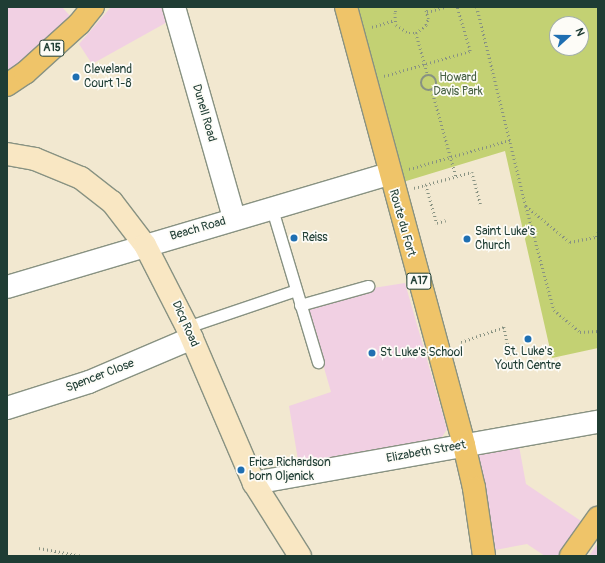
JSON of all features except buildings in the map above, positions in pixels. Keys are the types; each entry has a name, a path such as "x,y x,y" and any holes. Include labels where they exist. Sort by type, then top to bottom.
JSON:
{"main road":[{"name":"A15","path":"7,85 30,68 79,24 93,7"},
{"name":"Route du Fort","path":"346,7 389,174 464,445 477,503 484,556"},
{"name":"Dicq Road","path":"7,154 35,159 81,178 112,202 145,245 190,332 254,483 300,556"},
{"path":"571,556 598,518"}],"street":[{"name":"Dunell Road","path":"174,7 234,218"},
{"name":"Beach Road","path":"7,286 234,218 272,209 389,174"},
{"name":"Spencer Close","path":"7,408 88,382 190,332"},
{"name":"Elizabeth Street","path":"254,483 598,422"}],"lane":[{"path":"272,209 318,362"},
{"path":"300,305 368,286"},
{"path":"190,332 296,290"}],"path":[{"path":"397,7 395,20 404,32 416,33 426,25 427,12 425,7"},
{"path":"427,12 444,7"},
{"path":"379,77 470,51 457,7"},
{"path":"477,7 526,206 554,310 580,332 598,331"},
{"path":"366,29 395,20"},
{"path":"416,33 428,75 437,80 436,87 432,90"},
{"path":"428,75 422,78 421,84 424,89 432,90"},
{"path":"432,90 456,176"},
{"path":"389,174 510,140"},
{"path":"413,188 472,172 481,206"},
{"path":"426,185 437,223 446,220"},
{"path":"526,206 570,242 597,237 598,232"},
{"path":"461,342 504,327 510,356"},
{"path":"39,548 82,556"}],"shaded area":[{"path":"7,7 62,7 71,17 7,74"},
{"path":"111,7 167,7 171,20 92,64 79,44"},
{"name":"St Luke's School","path":"405,283 447,429 439,442 299,466 289,406 331,392 308,313 312,305 373,288"},
{"path":"519,446 526,484 584,523 560,556 545,556 527,544 495,550 475,451"},
{"path":"598,543 598,556 589,556"}],"green space":[{"name":"Howard Davis Park","path":"357,7 598,7 598,348 552,358 505,151 403,182"}],"place":[{"name":"Cleveland Court 1-8","path":"76,77"},
{"name":"Reiss","path":"294,238"},
{"name":"Saint Luke's Church","path":"467,239"},
{"name":"St. Luke's Youth Centre","path":"528,339"},
{"name":"St Luke's School","path":"372,353"},
{"name":"Erica Richardson born Oljenick","path":"241,470"}]}
